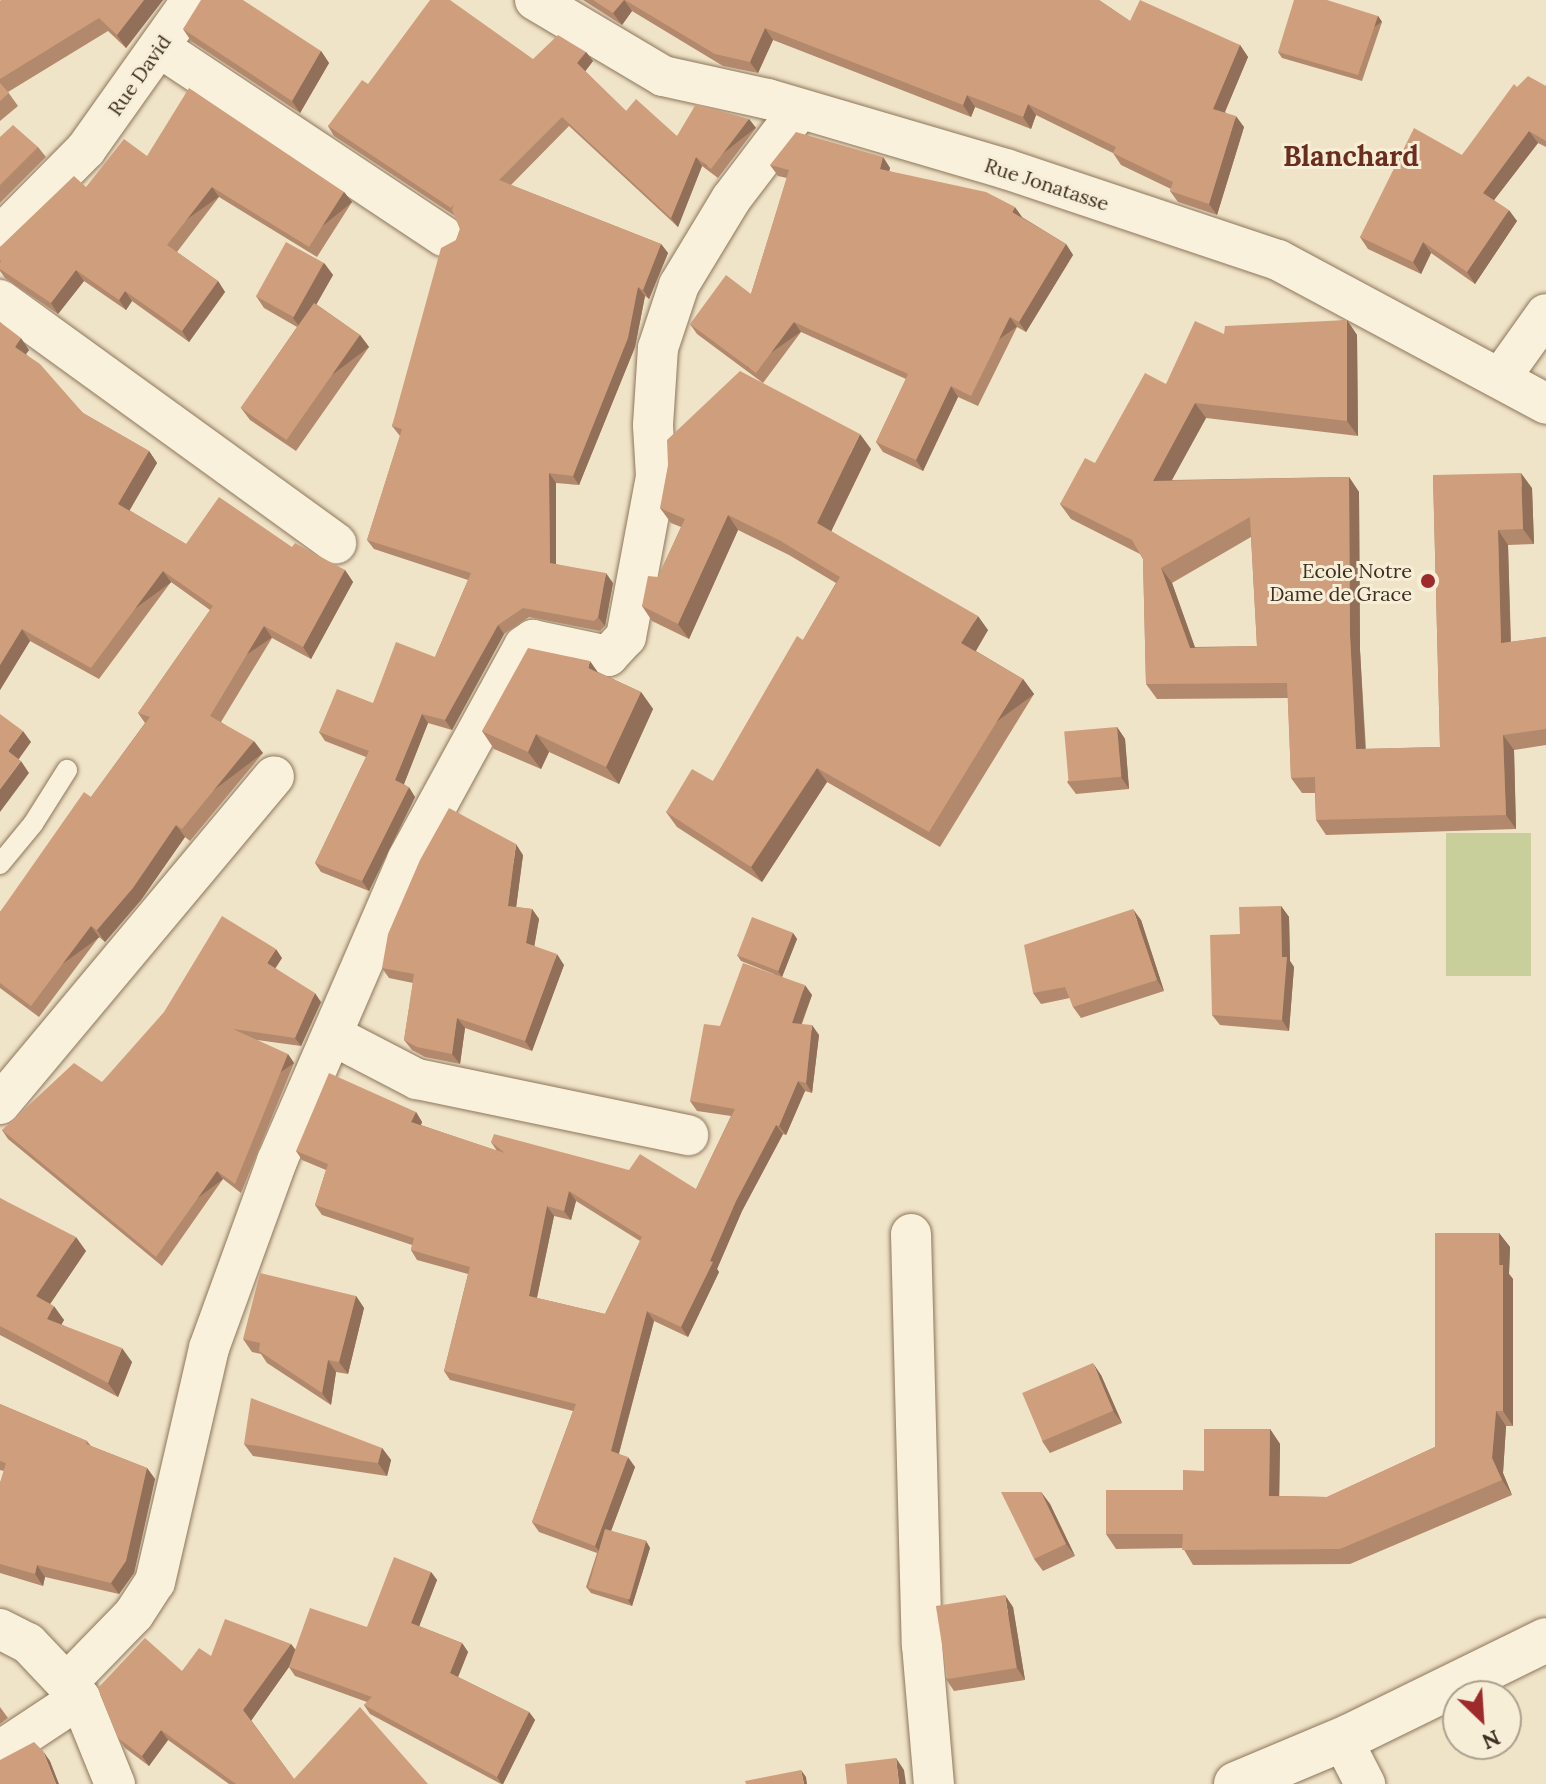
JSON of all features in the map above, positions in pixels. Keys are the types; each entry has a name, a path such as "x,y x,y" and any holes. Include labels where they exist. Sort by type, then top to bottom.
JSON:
{"street":[{"name":"Rue David","path":"0,236 86,149 192,0"},
{"name":"Rue Jonatasse","path":"535,0 663,76 768,99 798,111 1006,169 1278,260 1501,377 1546,404"},
{"path":"159,47 444,236"},
{"path":"0,1751 74,1690 155,1582 209,1348 277,1161 407,860 524,646 533,640 608,656 626,637 656,476 653,425 658,348 686,273 731,199 798,111"},
{"path":"0,300 336,543"},
{"path":"1501,377 1546,314"},
{"path":"0,1104 274,776"},
{"path":"332,1035 417,1079 688,1135"},
{"path":"911,1234 922,1645 934,1784"},
{"path":"0,1629 28,1643 74,1690 115,1784"},
{"path":"1236,1784 1342,1739 1546,1640"},
{"path":"1342,1739 1365,1784"}],"lane":[{"path":"0,864 33,824 67,770"}],"green space":[{"path":"1446,833 1531,833 1531,976 1446,976"}],"building":[{"path":"1,0 144,0 117,35 99,18 0,79"},
{"path":"201,0 243,0 321,51 292,101 183,29"},
{"path":"430,0 450,0 533,59 558,35 586,52 577,63 626,111 636,99 677,136 696,104 749,119 711,169 696,157 671,218 562,117 499,180 661,244 643,290 638,287 628,338 573,476 549,473 550,563 606,573 598,617 594,621 523,608 498,625 445,720 422,714 395,780 409,787 362,881 315,863 369,751 319,732 337,689 373,703 396,642 435,657 471,573 367,540 402,429 392,426 441,248 456,240 460,229 452,210 454,204 451,208 328,126 362,80 368,84"},
{"path":"593,0 624,0 613,13"},
{"path":"625,0 1099,0 1130,21 1140,0 1240,45 1213,109 1236,116 1209,204 1170,191 1173,182 1113,153 1116,147 1028,104 1023,117 967,95 963,105 765,28 750,62 715,54"},
{"path":"1294,0 1327,0 1378,16 1358,75 1278,52"},
{"path":"1528,76 1546,86 1546,141 1529,131 1483,193 1509,210 1467,272 1423,242 1413,262 1360,237 1414,128 1462,155 1514,84 1517,87"},
{"path":"0,83 9,93 0,101"},
{"path":"189,88 344,192 309,247 212,187 167,245 218,281 182,331 125,291 119,300 76,270 51,303 0,269 0,247 74,176 86,187 124,139 147,156"},
{"path":"13,125 38,147 0,185 0,137"},
{"path":"796,132 883,157 880,169 986,192 1015,207 1012,212 1066,244 1019,322 1010,317 971,396 951,386 916,460 876,442 908,374 794,322 756,373 690,324 726,275 751,294 789,170 770,165"},
{"path":"286,242 324,263 294,317 256,296"},
{"path":"314,303 360,335 286,440 241,408"},
{"path":"1347,320 1347,421 1195,403 1153,481 1349,477 1350,635 1356,749 1440,747 1433,475 1521,473 1523,529 1498,530 1501,643 1546,637 1546,729 1503,735 1506,815 1316,820 1315,777 1291,778 1287,683 1146,684 1143,559 1132,540 1060,504 1085,458 1095,463 1145,373 1166,384 1195,321 1224,334 1225,326","holes":["1250,517 1257,646 1190,648 1161,568"]},
{"path":"0,322 21,338 15,347 40,364 83,413 149,451 118,504 186,544 219,497 292,547 295,543 345,570 303,647 264,626 210,716 254,741 182,829 176,825 133,888 97,930 91,926 31,1006 0,983 0,912 84,792 91,797 150,717 138,713 213,606 163,571 91,668 22,629 0,665"},
{"path":"740,371 860,434 817,523 978,616 961,643 1023,679 929,832 817,768 751,867 666,812 692,769 713,781 797,636 803,640 840,577 779,540 728,515 678,624 642,606 648,576 658,577 685,519 660,508 668,465 667,440"},
{"path":"528,648 590,661 588,668 641,692 606,767 536,734 528,752 482,731"},
{"path":"0,714 23,731 8,751 21,761 0,789"},
{"path":"1117,727 1121,777 1069,781 1064,732"},
{"path":"449,808 516,844 508,906 532,909 526,943 557,954 525,1041 457,1018 452,1054 417,1047 404,1040 414,974 382,968 388,934 420,860"},
{"path":"1281,906 1282,957 1287,957 1282,1020 1212,1015 1210,935 1240,934 1239,907"},
{"path":"1133,909 1157,980 1073,1007 1065,987 1033,993 1024,945"},
{"path":"222,916 276,949 267,963 315,993 295,1038 233,1029 288,1054 235,1184 217,1171 156,1257 2,1130 74,1063 102,1082 164,1012"},
{"path":"752,917 793,933 778,971 737,955"},
{"path":"743,963 805,985 792,1023 812,1025 806,1083 798,1081 779,1126 776,1125 736,1201 710,1261 713,1262 681,1327 647,1311 611,1451 628,1457 595,1546 532,1522 576,1404 444,1371 470,1267 411,1250 414,1238 315,1205 328,1164 296,1151 329,1073 416,1112 411,1122 505,1153 491,1142 494,1134 629,1170 640,1154 696,1189 735,1109 690,1101 704,1024 720,1026","holes":["569,1191 642,1237 605,1314 529,1296 547,1206 564,1211"]},
{"path":"0,1198 76,1237 36,1296 54,1306 47,1319 122,1348 108,1383 0,1326"},
{"path":"1435,1233 1499,1233 1499,1265 1503,1265 1503,1411 1496,1411 1492,1458 1502,1480 1340,1549 1182,1550 1183,1534 1106,1534 1106,1490 1183,1490 1183,1470 1204,1471 1204,1429 1270,1429 1269,1496 1327,1497 1435,1447"},
{"path":"260,1273 356,1296 339,1362 328,1360 322,1393 259,1351 260,1343 243,1339"},
{"path":"1093,1363 1113,1411 1042,1441 1022,1393"},
{"path":"251,1398 382,1448 378,1463 244,1444"},
{"path":"0,1404 147,1468 126,1561 111,1583 37,1565 35,1574 0,1564 0,1483 6,1463 0,1461"},
{"path":"1001,1492 1041,1492 1066,1544 1034,1559"},
{"path":"605,1529 646,1541 630,1599 588,1588"},
{"path":"394,1557 431,1572 411,1623 462,1643 450,1673 529,1712 497,1777 364,1705 372,1697 289,1667 310,1608 367,1627"},
{"path":"1005,1595 1017,1668 947,1679 936,1606"},
{"path":"225,1619 291,1644 243,1710 294,1779 360,1707 428,1784 236,1784 161,1730 142,1756 118,1738 98,1688 145,1638 182,1671 199,1648 211,1656"},
{"path":"34,1742 43,1751 56,1784 0,1784 0,1760"},
{"path":"896,1758 899,1784 847,1784 845,1764"},
{"path":"801,1770 804,1784 746,1784 745,1781"}],"place":[{"name":"Ecole Notre Dame de Grace","path":"1428,581"}],"district":[{"name":"Blanchard","path":"1351,156"}]}
